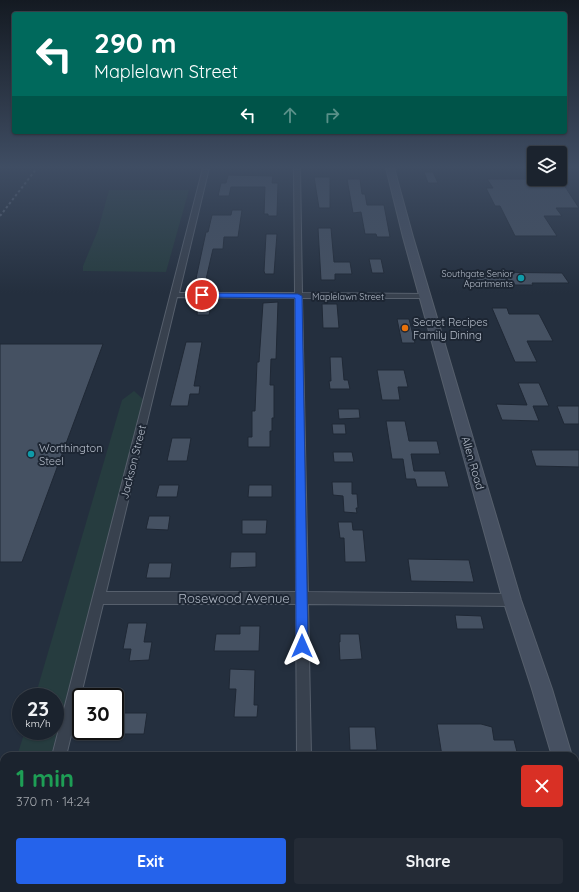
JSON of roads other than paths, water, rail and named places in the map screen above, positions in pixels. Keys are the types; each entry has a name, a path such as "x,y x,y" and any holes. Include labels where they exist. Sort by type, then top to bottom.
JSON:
{"main road":[{"name":"Allen Road","path":"401,210 512,600 542,689 561,752"}],"street":[{"name":"Jackson Street","path":"61,752 196,210"},
{"path":"297,210 304,752"},
{"name":"Maplelawn Street","path":"174,295 426,296"},
{"name":"Rosewood Avenue","path":"100,598 512,600"}],"railway":[{"path":"0,216 5,210"}],"place":[{"name":"Southgate Senior Apartments","path":"521,278"},
{"name":"Secret Recipes Family Dining","path":"405,328"},
{"name":"Worthington Steel","path":"31,454"}]}
